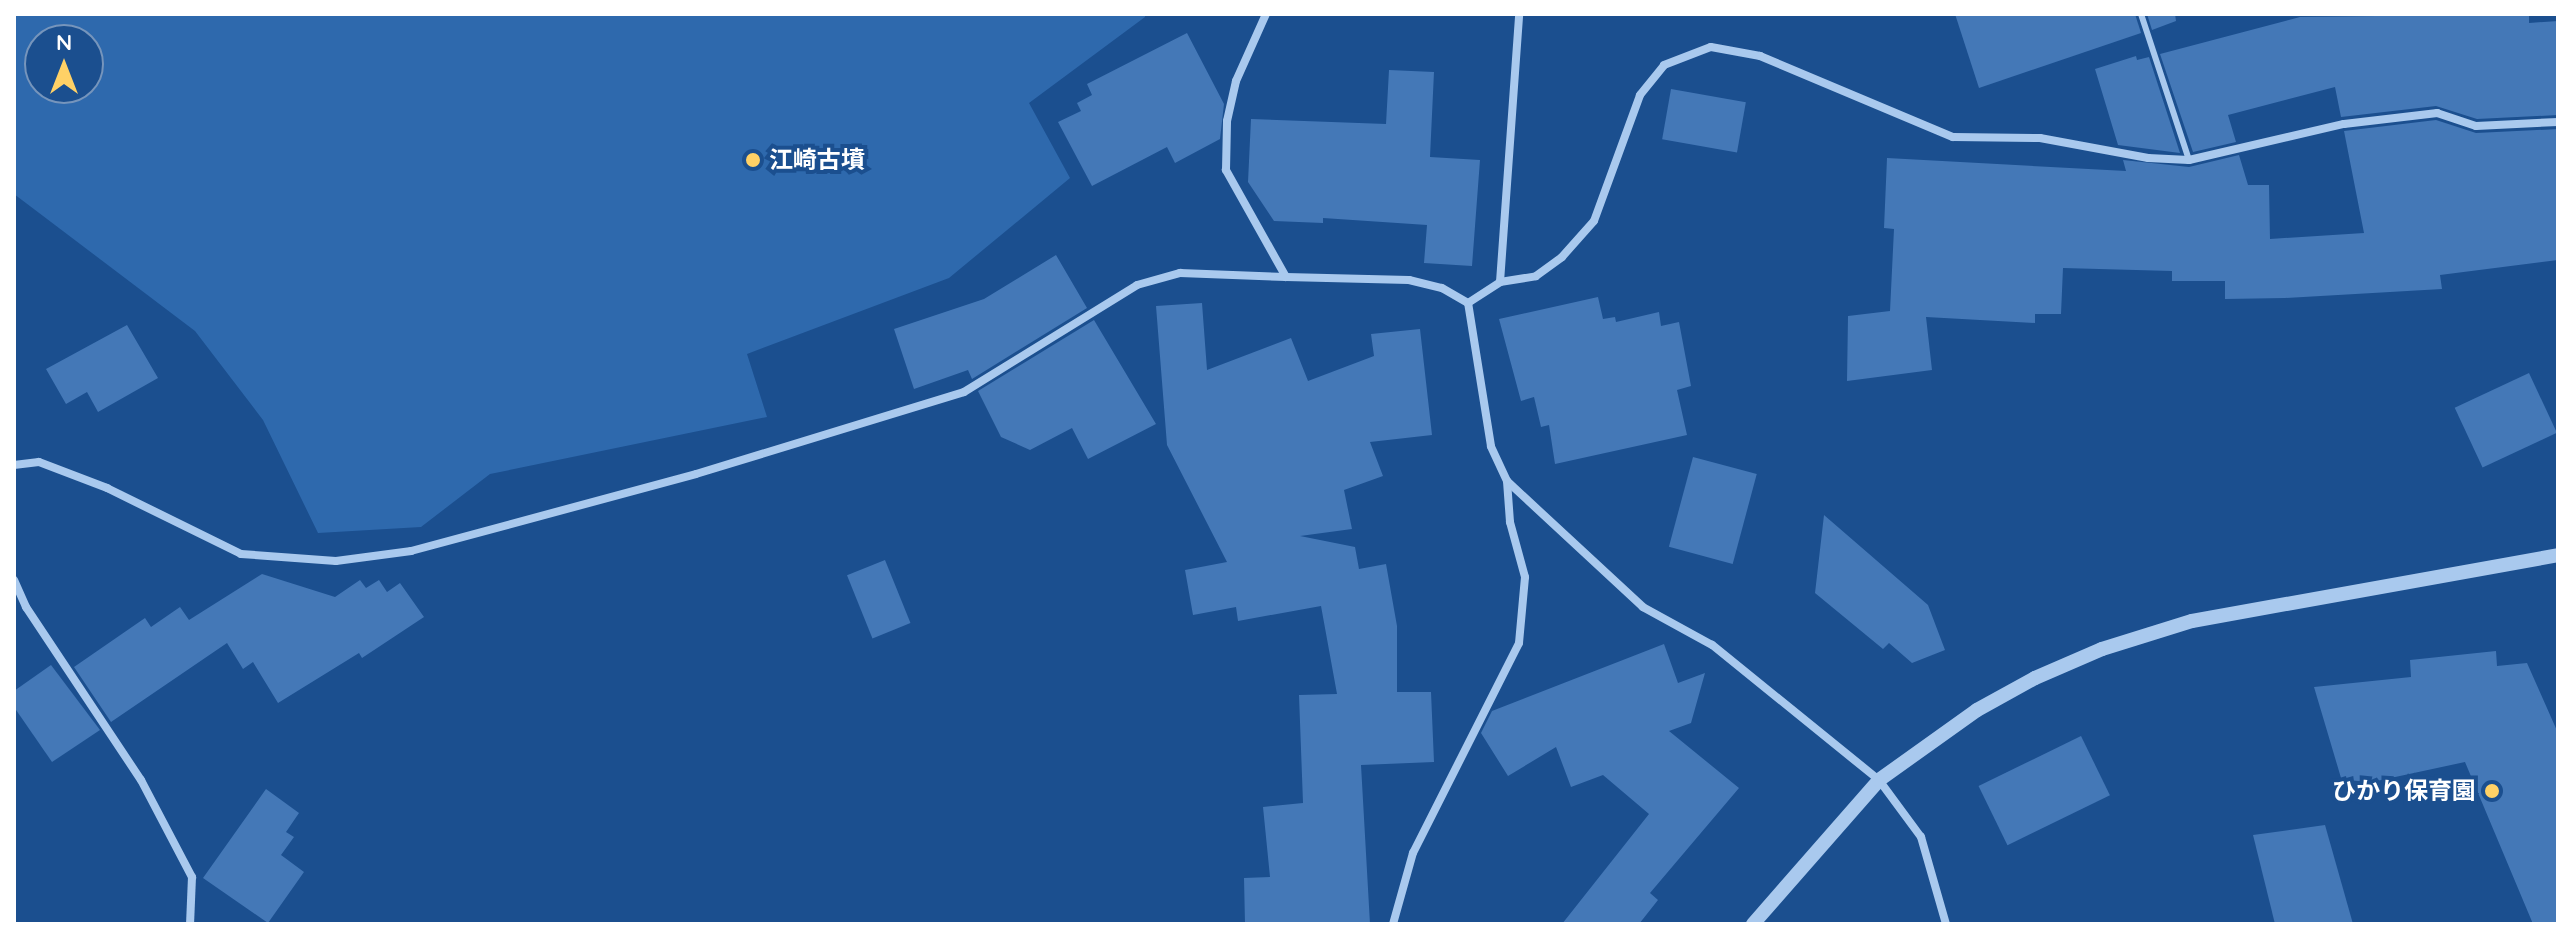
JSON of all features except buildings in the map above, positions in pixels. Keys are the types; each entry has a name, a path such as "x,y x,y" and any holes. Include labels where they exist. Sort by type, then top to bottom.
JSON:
{"street":[{"path":"1266,14 1236,81 1227,121 1226,170 1286,277"},
{"path":"1500,282 1519,14"},
{"path":"1468,303 1500,282 1536,276 1573,245 1594,221 1640,95 1664,65 1711,47 1760,56 1953,137 2040,138 2148,158 2189,160 2400,116 2437,113 2476,126 2558,122"},
{"path":"14,465 39,462 107,488 241,554 336,561 411,551 696,474 964,392 1137,285 1180,273 1409,280 1442,288 1468,303"},
{"path":"1393,924 1413,853 1519,643 1525,577 1510,522 1507,481 1491,446 1468,303"},
{"path":"1507,481 1643,607 1712,645 1879,780 1921,837 1946,924"},
{"path":"1753,924 1879,780 1977,710 2035,678 2144,635 2192,621 2558,555"},
{"path":"14,580 26,607 141,780 192,877 190,924"}],"lane":[{"path":"2141,14 2189,160"}],"shaded area":[{"path":"14,14 1145,14 1029,103 1070,178 949,278 747,354 767,417 490,474 421,527 318,533 263,420 195,331 14,194"}],"place":[{"name":"江崎古墳","path":"753,160"},
{"name":"ひかり保育園","path":"2492,791"}]}
